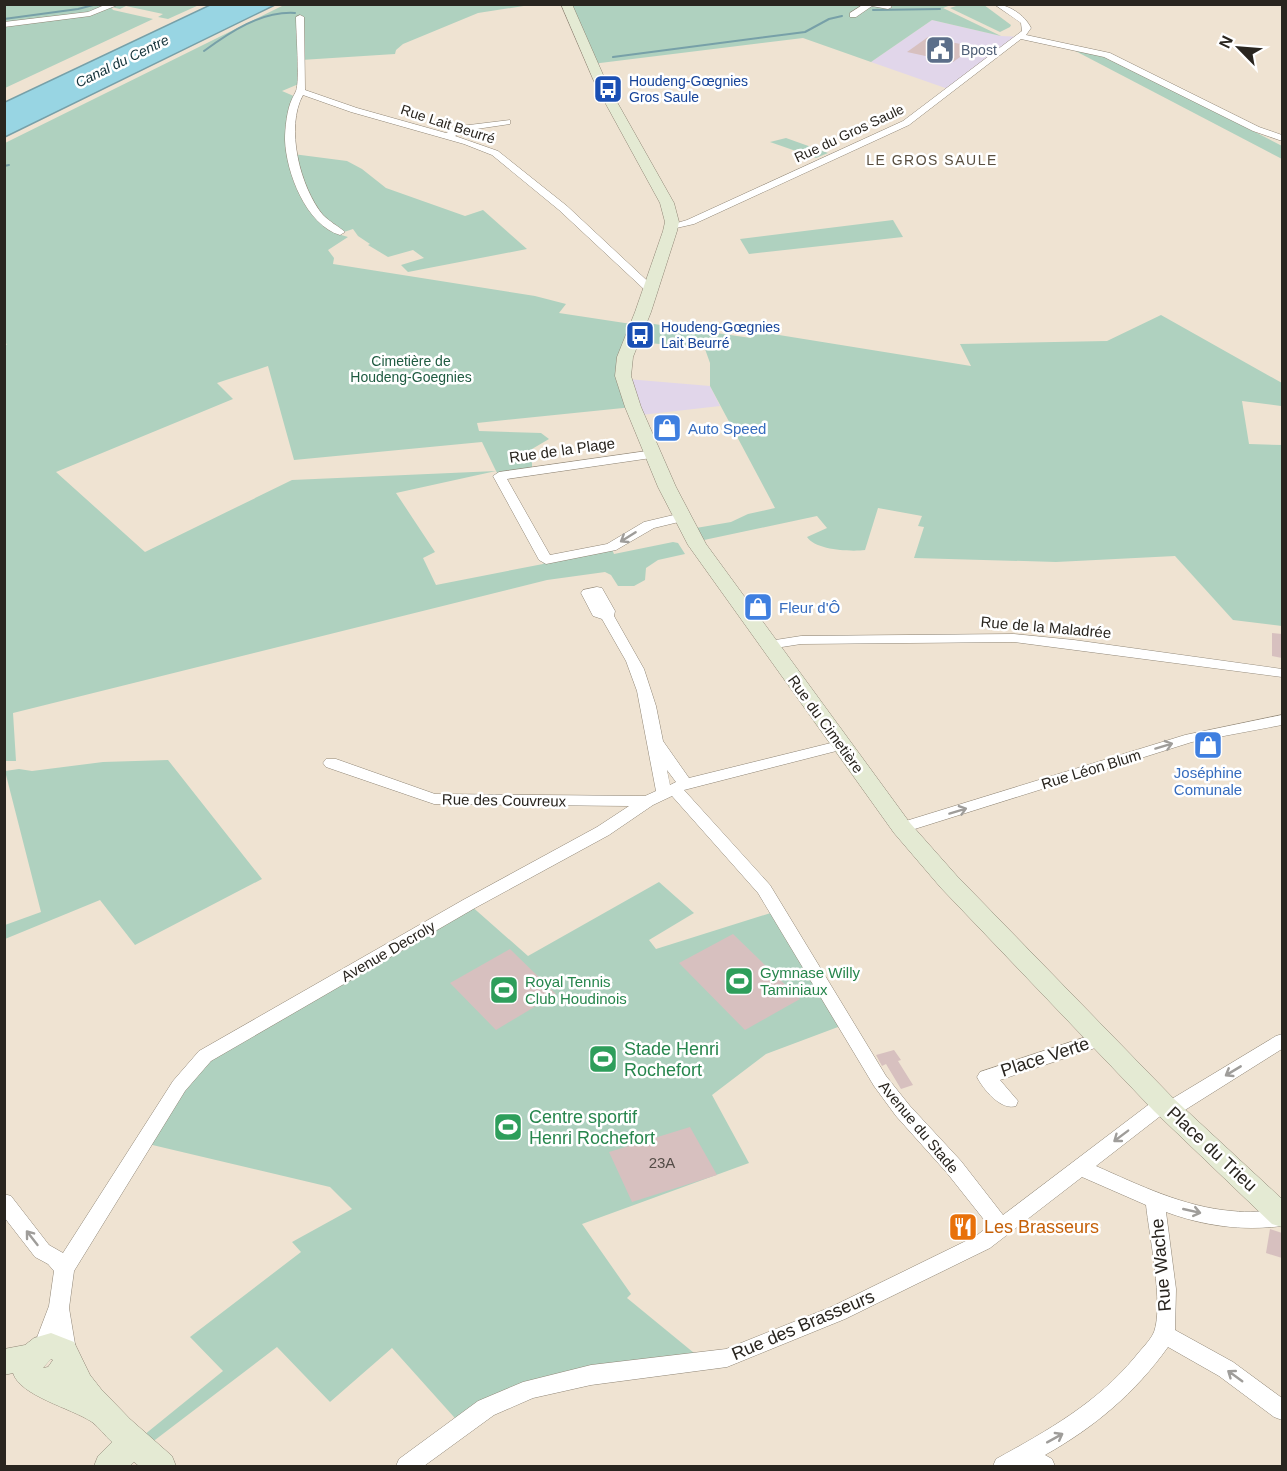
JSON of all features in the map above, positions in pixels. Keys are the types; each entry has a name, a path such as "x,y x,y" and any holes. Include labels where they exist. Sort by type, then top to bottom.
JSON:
{"street":[{"path":"4,26 21,21 90,14 116,4"},
{"path":"566,4 600,81 667,203 672,226"},
{"path":"853,15 871,4 888,7"},
{"path":"998,4 1024,22 1027,28 1021,37 1107,55 1256,129 1282,138"},
{"path":"300,17 302,91 296,97 291,127 293,154 307,199 329,228 340,231"},
{"name":"Rue du Gros Saule","path":"672,226 690,222 906,123 1021,37"},
{"name":"Rue Lait Beurré","path":"302,91 354,110 447,136 501,156 652,284"},
{"path":"447,136 461,129 507,122"},
{"name":"Rue du Cimetière","path":"672,226 622,366 633,407 682,517 697,545 902,828 949,882 1166,1107"},
{"name":"Rue de la Plage","path":"654,454 499,476 546,560 611,547 649,525 682,517"},
{"path":"593,592 608,611 607,616 641,678 657,744 658,766 674,789"},
{"name":"Rue de la Maladrée","path":"769,645 801,640 1014,638 1074,644 1282,673"},
{"name":"Rue Léon Blum","path":"902,828 1190,738 1282,720"},
{"name":"Avenue du Stade","path":"657,744 674,789 764,889 880,1081 903,1111 954,1167 1002,1228"},
{"name":"Avenue Decroly","path":"36,1364 59,1306 64,1269 179,1086 205,1056 469,904 603,831 647,801 674,789 843,745"},
{"name":"Rue des Couvreux","path":"331,763 434,799 647,801"},
{"name":"Place Verte","path":"1009,1101 986,1077 1101,1039"},
{"path":"1166,1107 1282,1041"},
{"name":"Place du Trieu","path":"1079,1167 1166,1107 1282,1217"},
{"name":"Rue des Brasseurs","path":"407,1467 486,1408 531,1389 591,1376 727,1358 838,1313 983,1242 1041,1199 1079,1167"},
{"name":"Place du Trieu","path":"1079,1167 1155,1201 1231,1220 1257,1223 1282,1217"},
{"name":"Rue Wache","path":"1004,1467 1035,1460 1112,1397 1140,1366 1164,1334 1167,1313 1155,1201"},
{"path":"4,1202 42,1251 55,1258 64,1269"},
{"path":"1164,1334 1226,1369 1282,1410"},
{"path":"36,1364 70,1395 102,1413 161,1467"},
{"path":"109,1467 133,1442"}],"shaded area":[{"path":"932,20 1001,36 1021,37 951,90 871,62"},
{"path":"627,379 710,386 720,406 641,415"}],"green space":[{"path":"4,5 199,5 168,19 158,17 163,14 126,6 120,9 111,7 113,10 153,19 5,88"},
{"name":"Cimetière de Houdeng-Goegnies","path":"284,5 530,5 478,13 403,44 395,54 301,60 301,83 282,91 296,97 293,154 347,161 362,169 386,188 465,216 483,210 527,249 408,272 401,265 424,258 413,250 388,257 368,245 370,244 358,236 353,229 338,234 348,237 328,250 334,258 333,264 535,296 566,304 559,313 638,325 625,357 633,407 477,423 479,431 541,433 549,439 532,449 532,471 499,476 496,471 396,493 435,552 423,558 436,585 543,564 546,560 611,547 614,554 673,542 678,543 685,554 658,560 646,568 645,580 634,586 618,586 611,575 605,572 547,580 13,713 16,761 5,761 4,347 7,344 4,343 5,143","holes":["268,366 294,460 482,442 496,471 292,480 145,552 56,472 233,399 217,383"]},
{"path":"559,5 951,5 943,8 1001,36 932,20 871,62 803,38 592,64 568,10"},
{"path":"959,5 984,5 1011,25 1000,32 950,8"},
{"path":"1062,44 1107,55 1282,146 1282,159"},
{"path":"786,138 828,153 816,158 770,142"},
{"path":"893,220 903,237 749,254 740,239"},
{"path":"1161,315 1282,383 1281,406 1242,401 1249,444 1282,445 1282,626 1233,620 1175,556 1056,562 914,558 924,527 918,526 922,516 878,508 865,550 834,549 817,545 811,541 807,537 827,528 817,516 704,540 696,528 731,522 748,514 775,508 710,386 710,363 705,349 641,342 646,326 654,324 751,338 754,331 971,366 960,344 1107,341"},
{"path":"168,760 262,879 135,945 100,900 5,939 5,925 41,912 5,771 19,769 32,771 103,762"},
{"name":"Centre sportif Henri Rochefort","path":"659,882 694,913 649,940 656,949 777,911 846,1024 766,1054 712,1095 749,1163 582,1224 631,1294 627,1298 705,1362 531,1389 462,1426 392,1348 330,1402 277,1347 151,1443 144,1435 223,1371 190,1337 301,1252 292,1242 352,1209 330,1187 144,1143 187,1074 469,904 528,956"}],"water":[{"name":"Canal du Centre","path":"210,5 275,5 5,137 5,102"}],"building":[{"name":"Bpost","path":"928,37 974,47 953,62 907,52"},
{"path":"1272,633 1282,634 1282,658 1272,656"},
{"name":"Gymnase Willy Taminiaux","path":"733,934 800,999 745,1030 679,963"},
{"name":"Royal Tennis Club Houdinois","path":"510,949 556,994 496,1030 450,983"},
{"path":"894,1050 913,1085 901,1089 886,1064 882,1066 876,1055"},
{"path":"690,1127 717,1175 632,1202 609,1152"},
{"path":"1270,1229 1282,1233 1282,1258 1266,1253"}],"waterway":[{"path":"4,19 78,9 97,4"},
{"path":"873,10 940,9"},
{"path":"204,51 246,24 270,15 295,13"},
{"path":"613,57 805,32 829,19 842,16"},
{"path":"4,166 9,165"}],"place":[{"name":"Bpost","path":"940,50"},
{"name":"Houdeng-Gœgnies Gros Saule","path":"608,89"},
{"name":"Houdeng-Gœgnies Lait Beurré","path":"640,335"},
{"name":"Auto Speed","path":"667,428"},
{"name":"Fleur d'Ô","path":"758,607"},
{"name":"Joséphine Comunale","path":"1208,745"},
{"name":"Gymnase Willy Taminiaux","path":"739,981"},
{"name":"Royal Tennis Club Houdinois","path":"504,990"},
{"name":"Stade Henri Rochefort","path":"603,1059"},
{"name":"Centre sportif Henri Rochefort","path":"508,1127"},
{"name":"Les Brasseurs","path":"963,1227"}],"district":[{"name":"LE GROS SAULE","path":"932,160"}]}
